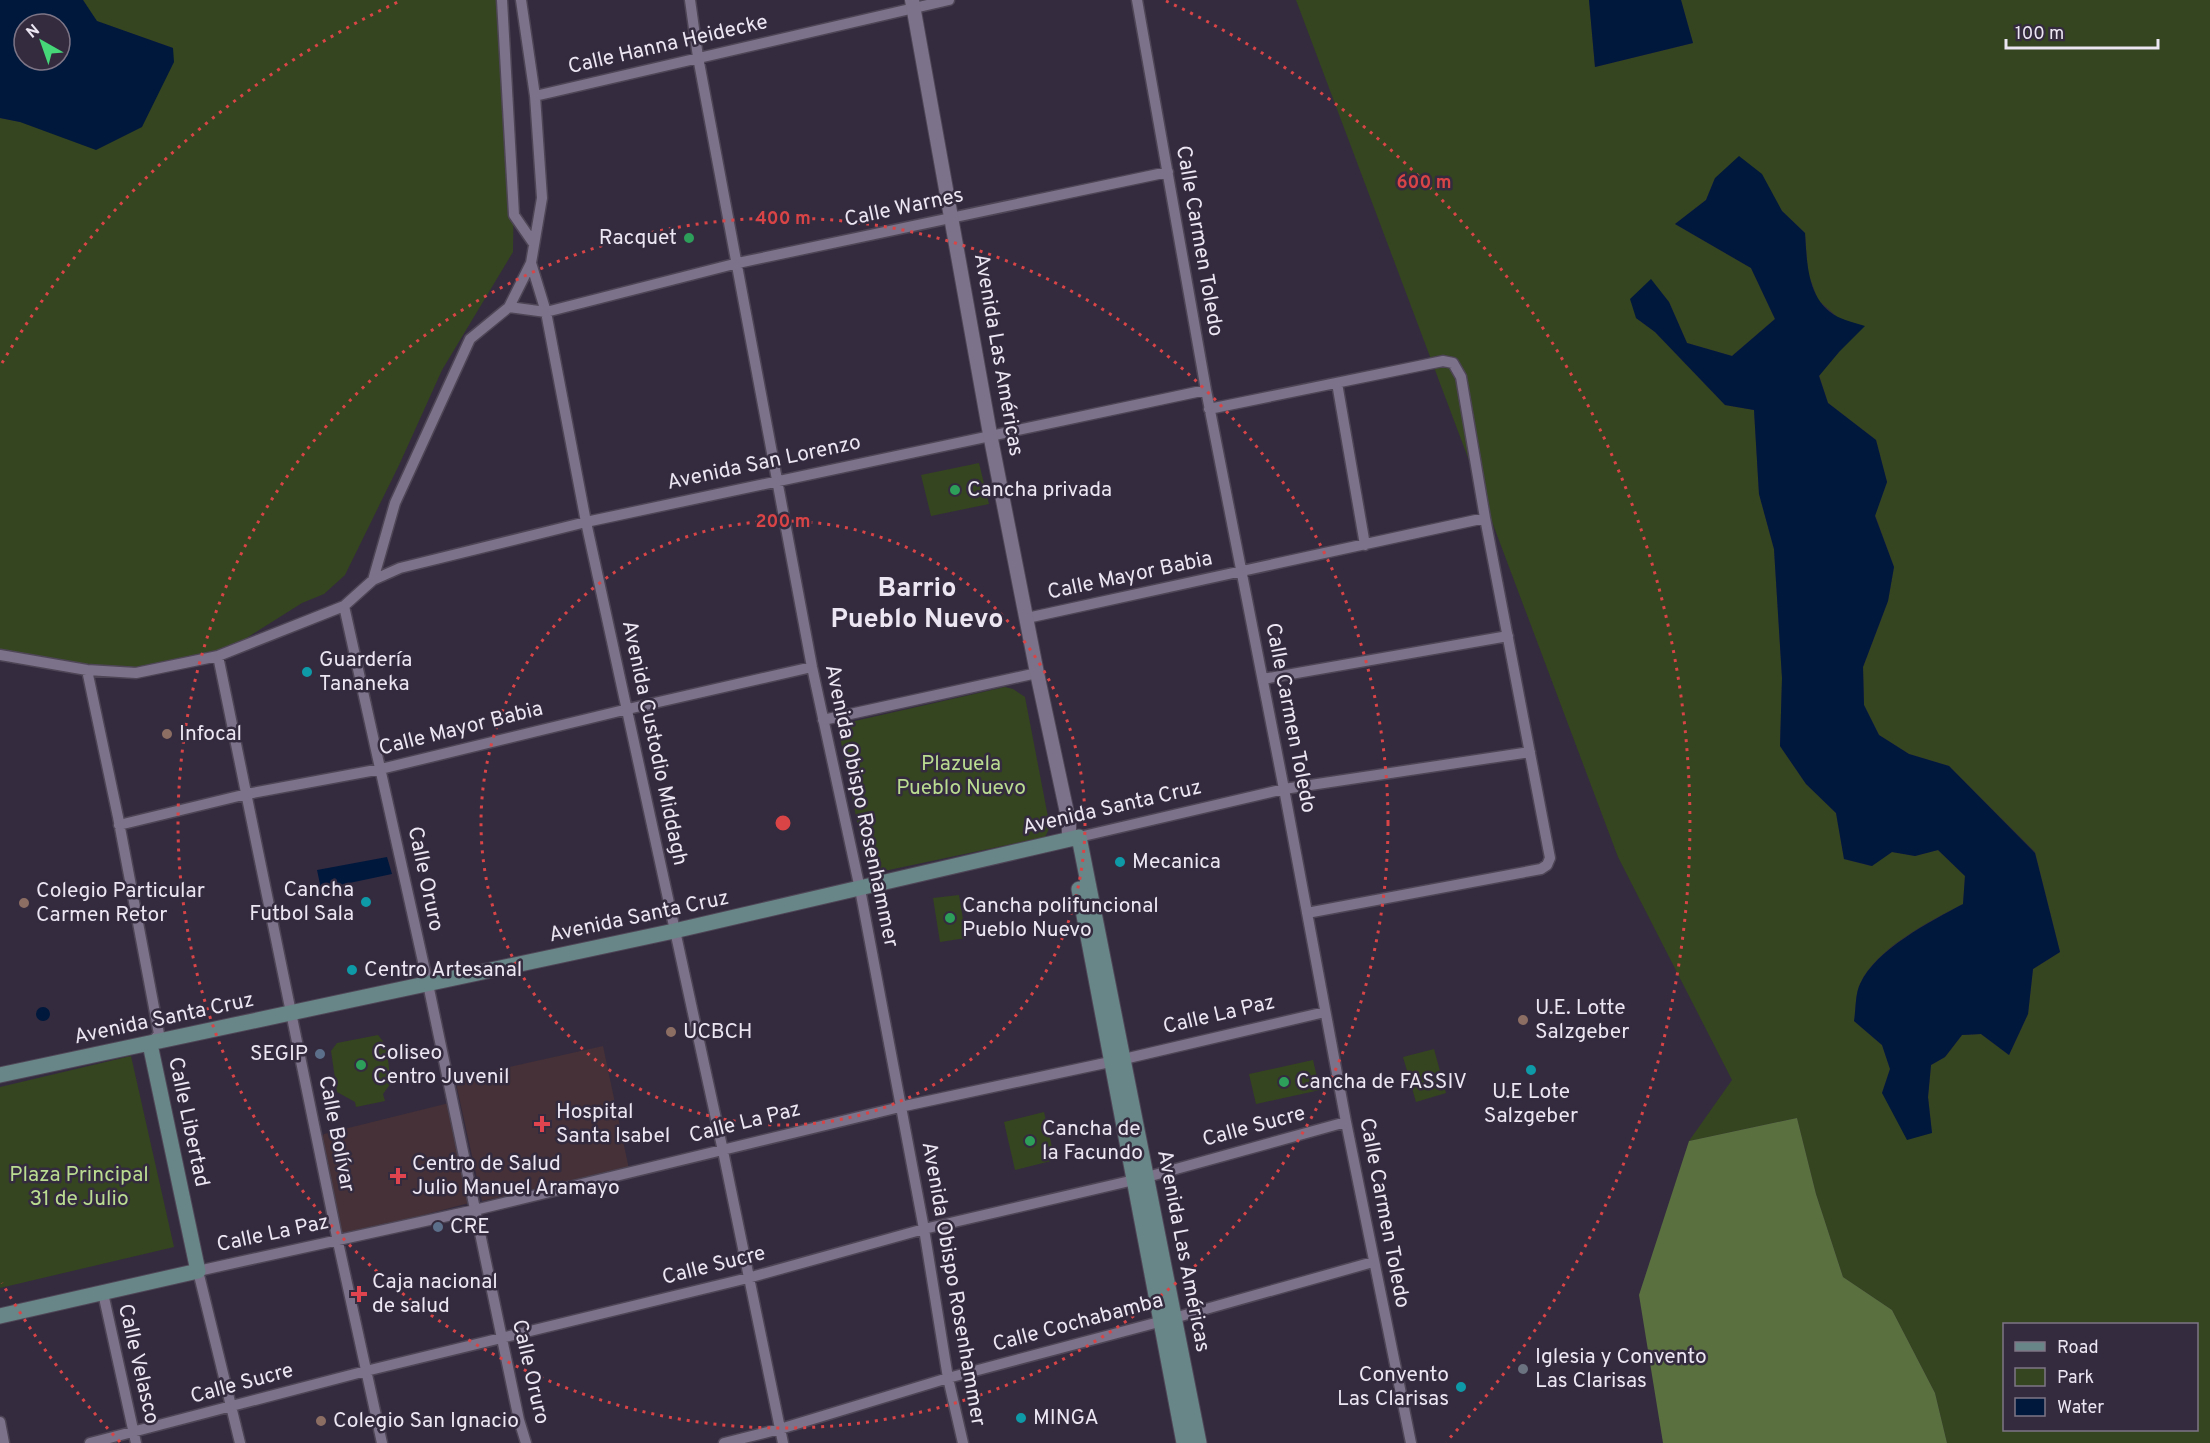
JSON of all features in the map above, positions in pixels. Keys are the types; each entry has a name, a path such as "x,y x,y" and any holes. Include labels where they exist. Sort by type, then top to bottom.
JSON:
{"main road":[{"name":"Avenida Santa Cruz","path":"0,1076 674,931 1074,838"},
{"name":"Avenida Las Américas","path":"1074,838 1141,1178 1167,1320 1185,1443"},
{"name":"Calle Libertad","path":"150,1044 198,1271"},
{"name":"Calle La Paz","path":"0,1316 198,1271"},
{"name":"Avenida Las Américas","path":"1167,1320 1199,1443"}],"street":[{"path":"502,0 514,215 534,244"},
{"path":"373,580 395,503 470,339 509,306 531,263 542,198 535,96 521,0"},
{"name":"Avenida Obispo Rosenhammer","path":"690,0 698,57 812,667 860,889 924,1229 948,1378 963,1443"},
{"name":"Calle Hanna Heidecke","path":"535,96 912,4 949,0"},
{"name":"Calle Carmen Toledo","path":"1137,0 1209,409 1263,679 1373,1262 1411,1443"},
{"name":"Avenida Las Américas","path":"912,4 990,434 1037,673 1074,838"},
{"name":"Calle Warnes","path":"509,306 546,312 738,263 1168,172"},
{"name":"Avenida Custodio Middagh","path":"531,263 546,312 586,522 723,1151 783,1443"},
{"path":"1209,409 1443,361 1453,363 1461,377 1485,518 1550,858 1547,865 1541,869 1307,914"},
{"path":"1337,383 1365,544"},
{"name":"Avenida San Lorenzo","path":"344,606 373,580 400,568 586,522 990,434 1206,390"},
{"name":"Calle Mayor Babia","path":"1027,618 1485,518"},
{"path":"0,655 87,670 136,673 218,656 344,606"},
{"name":"Calle Oruro","path":"344,606 428,984 519,1420 526,1443"},
{"path":"1263,679 1508,636"},
{"name":"Calle Bolívar","path":"218,656 338,1242 382,1443"},
{"name":"Calle Mayor Babia","path":"119,825 248,794 381,769 812,667"},
{"name":"Calle Libertad","path":"87,670 159,1034 150,1044"},
{"path":"823,720 1037,673"},
{"name":"Avenida Santa Cruz","path":"1074,838 1284,789 1530,752"},
{"name":"Calle La Paz","path":"198,1271 338,1242 900,1107 1118,1061 1325,1012"},
{"name":"Calle Sucre","path":"90,1443 135,1437 233,1406 366,1371 748,1278 924,1229 1141,1178 1346,1122"},
{"name":"Calle Cochabamba","path":"724,1443 780,1429 948,1378 1373,1262"},
{"name":"Calle Libertad","path":"198,1271 233,1406 240,1443"},
{"name":"Calle Velasco","path":"103,1293 135,1437"},
{"path":"0,1422 4,1443"}],"shaded area":[{"name":"Hospital Santa Isabel","path":"603,1046 629,1169 482,1201 455,1079"},
{"name":"Centro de Salud Julio Manuel Aramayo","path":"453,1102 473,1202 340,1237 322,1138 324,1134"}],"green space":[{"path":"83,0 503,0 514,183 513,252 442,370 400,463 345,575 324,594 302,603 218,656 136,673 0,655 0,118 20,122 173,48 96,21"},
{"path":"1296,0 1589,0 1595,67 1693,43 1681,0 2210,0 2210,1443 1947,1443 1935,1393 1892,1310 1843,1277 1816,1194 1797,1118 1689,1141 1732,1080 1618,857","holes":["1715,178 1775,200 1782,211 1805,233 1808,273 1818,300 1836,316 1839,352 1819,375 1828,403 1876,440 1887,482 1875,515 1894,567 1888,601 1863,667 1864,705 1879,735 1909,754 1949,766 2035,852 2060,952 2033,969 2028,1014 2009,1055 1981,1034 1962,1035 1945,1057 1931,1065 1928,1097 1932,1133 1882,1093 1890,1069 1882,1045 1854,1021 1856,997 1858,988 1868,971 1891,947 1920,927 1963,904 1965,876 1938,850 1915,856 1892,852 1871,866 1844,859 1836,813 1806,784 1780,746 1782,678 1774,549 1759,494 1754,410 1725,405 1655,332 1636,318 1651,280 1669,302 1687,343 1732,356 1775,319 1751,268 1675,224 1706,200"]},
{"name":"Cancha privada","path":"979,463 989,504 931,516 921,475"},
{"name":"Plazuela Pueblo Nuevo","path":"1005,687 1025,697 1049,822 1049,829 1045,837 884,871 871,867 864,856 840,730 846,723"},
{"name":"Cancha polifuncional Pueblo Nuevo","path":"959,895 966,938 940,942 933,898"},
{"name":"Coliseo Centro Juvenil","path":"378,1035 386,1045 391,1083 383,1094 385,1101 356,1107 355,1102 337,1092 331,1051 337,1043"},
{"path":"1434,1049 1446,1093 1416,1102 1403,1057"},
{"name":"Plaza Principal 31 de Julio","path":"131,1056 174,1247 0,1288 0,1087"},
{"name":"Cancha de FASSIV","path":"1313,1060 1320,1090 1256,1104 1249,1074"},
{"name":"Cancha de la Facundo","path":"1044,1112 1055,1160 1015,1170 1004,1122"},
{"path":"1797,1118 1816,1194 1843,1277 1892,1310 1935,1393 1947,1443 1663,1443 1639,1295 1689,1141"}],"water":[{"path":"0,0 83,0 97,21 173,48 174,62 142,127 96,150 20,122 0,118"},
{"path":"1589,0 1681,0 1693,43 1595,67"},
{"path":"1739,156 1762,174 1782,211 1805,233 1808,269 1814,291 1820,301 1838,317 1865,326 1819,376 1828,403 1876,440 1887,482 1875,516 1894,567 1888,601 1863,667 1864,705 1879,735 1909,754 1949,766 2035,853 2060,952 2033,969 2028,1014 2009,1055 1981,1034 1962,1035 1945,1057 1931,1065 1928,1097 1932,1133 1907,1140 1882,1093 1890,1069 1882,1045 1854,1021 1857,992 1867,971 1891,948 1920,928 1963,904 1965,876 1938,850 1915,856 1892,852 1872,866 1844,859 1836,813 1806,784 1780,746 1782,678 1774,549 1759,494 1754,410 1725,405 1655,332 1636,318 1630,299 1651,279 1669,302 1687,343 1732,356 1775,319 1751,268 1675,224 1706,200 1715,178"},
{"path":"387,857 392,874 321,889 317,870"},
{"path":"43,1007 48,1009 50,1014 48,1019 43,1021 38,1019 36,1014 38,1009"}],"place":[{"name":"Racquet","path":"689,238"},
{"name":"Cancha privada","path":"955,490"},
{"name":"Guardería Tananeka","path":"307,672"},
{"name":"Infocal","path":"167,734"},
{"name":"Mecanica","path":"1120,862"},
{"name":"Cancha Futbol Sala","path":"366,902"},
{"name":"Colegio Particular Carmen Retor","path":"24,903"},
{"name":"Cancha polifuncional Pueblo Nuevo","path":"950,918"},
{"name":"Centro Artesanal","path":"352,970"},
{"name":"U.E. Lotte Salzgeber","path":"1523,1020"},
{"name":"UCBCH","path":"671,1032"},
{"name":"SEGIP","path":"320,1054"},
{"name":"Coliseo Centro Juvenil","path":"361,1065"},
{"name":"U.E Lote Salzgeber","path":"1531,1070"},
{"name":"Cancha de FASSIV","path":"1284,1082"},
{"name":"Hospital Santa Isabel","path":"542,1124"},
{"name":"Cancha de la Facundo","path":"1030,1141"},
{"name":"Centro de Salud Julio Manuel Aramayo","path":"398,1176"},
{"name":"CRE","path":"438,1227"},
{"name":"Caja nacional de salud","path":"359,1294"},
{"name":"Iglesia y Convento Las Clarisas","path":"1523,1369"},
{"name":"Convento Las Clarisas","path":"1461,1387"},
{"name":"MINGA","path":"1021,1418"},
{"name":"Colegio San Ignacio","path":"321,1421"}],"district":[{"name":"Barrio Pueblo Nuevo","path":"917,604"}]}
